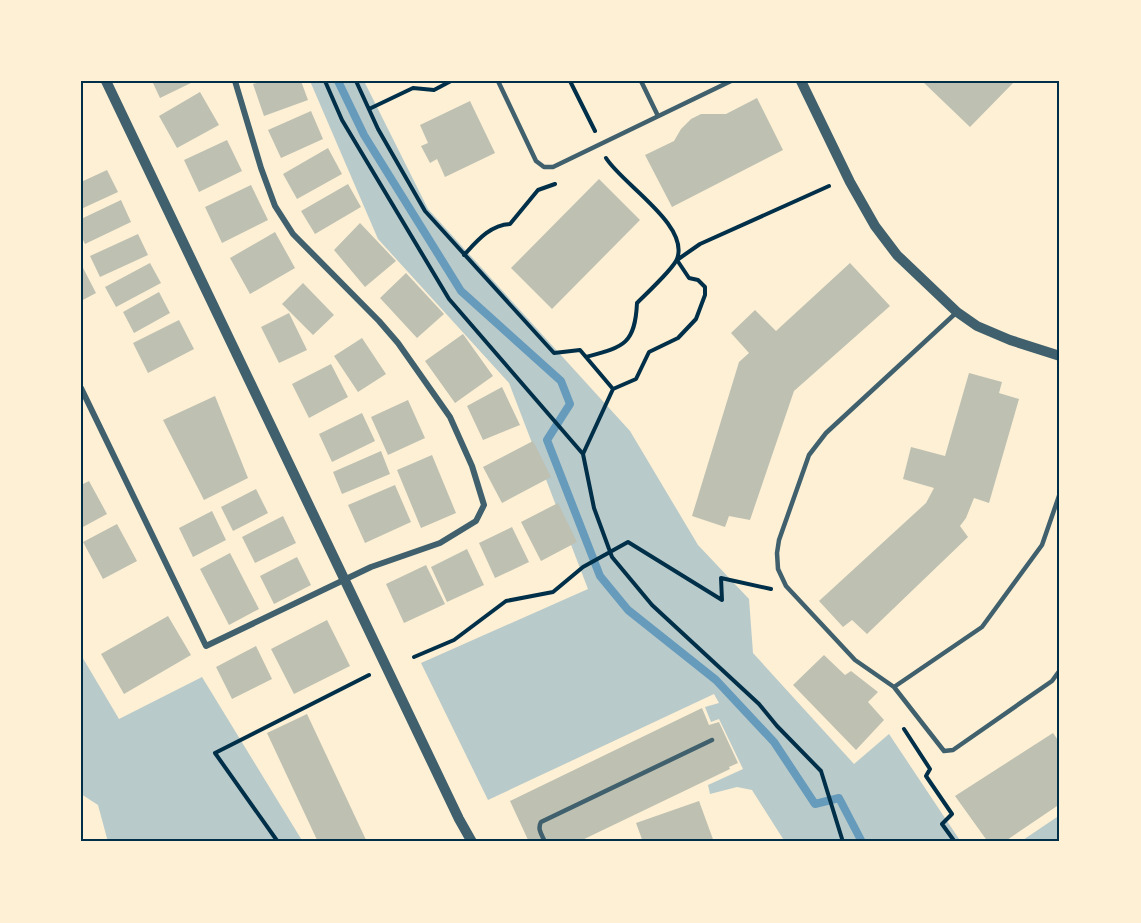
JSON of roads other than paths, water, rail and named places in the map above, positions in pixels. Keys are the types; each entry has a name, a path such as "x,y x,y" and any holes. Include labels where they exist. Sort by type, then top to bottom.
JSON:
{"street":[{"path":"106,81 472,842"},
{"path":"81,388 206,646 371,567 440,543 476,521 484,505 472,466 450,417 398,343 293,234 275,206 235,81"},
{"path":"801,81 850,182 875,226 897,255 957,312 977,326 1010,340 1060,356"}],"lane":[{"path":"498,81 536,161 544,167 553,167 731,81"},
{"path":"641,81 658,116"},
{"path":"957,312 826,433 809,455 779,540 778,569 786,586 855,660 894,687 944,751 953,750 1052,681 1060,670"},
{"path":"894,687 982,627 1042,545 1060,493"},
{"path":"545,842 539,826 542,822 712,740"}],"waterway":[{"path":"338,81 364,135 461,291 561,381 570,404 547,440 600,576 628,610 716,680 774,742 815,804 839,798 862,842"}]}
